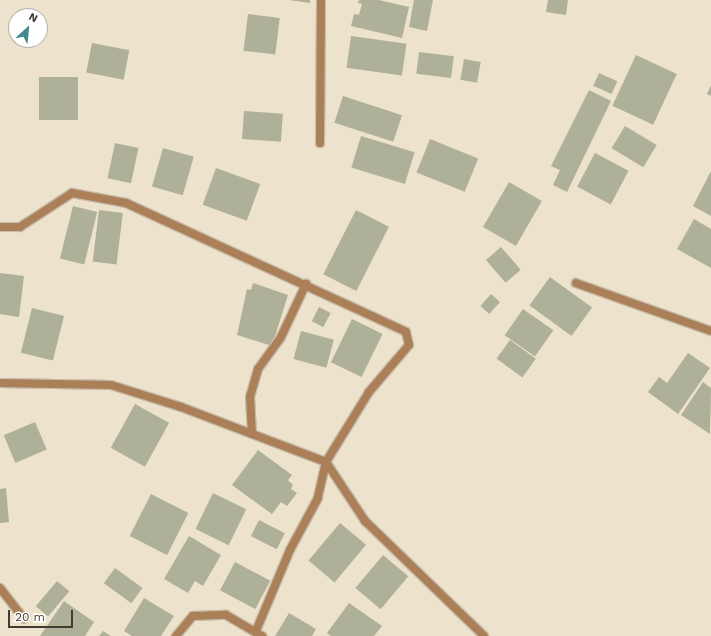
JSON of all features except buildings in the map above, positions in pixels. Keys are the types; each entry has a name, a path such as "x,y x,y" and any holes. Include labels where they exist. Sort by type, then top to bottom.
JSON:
{"street":[{"path":"320,143 322,0"},
{"path":"0,227 20,227 72,193 126,203 196,238 306,284 406,332 409,344 369,392 326,462 318,498 290,550 258,634 226,615 193,616 176,636"},
{"path":"576,283 711,331"},
{"path":"252,434 250,397 258,369 281,337 306,284"},
{"path":"0,384 111,385 181,407 326,462 365,521 484,636"},
{"path":"0,588 24,620"}]}
